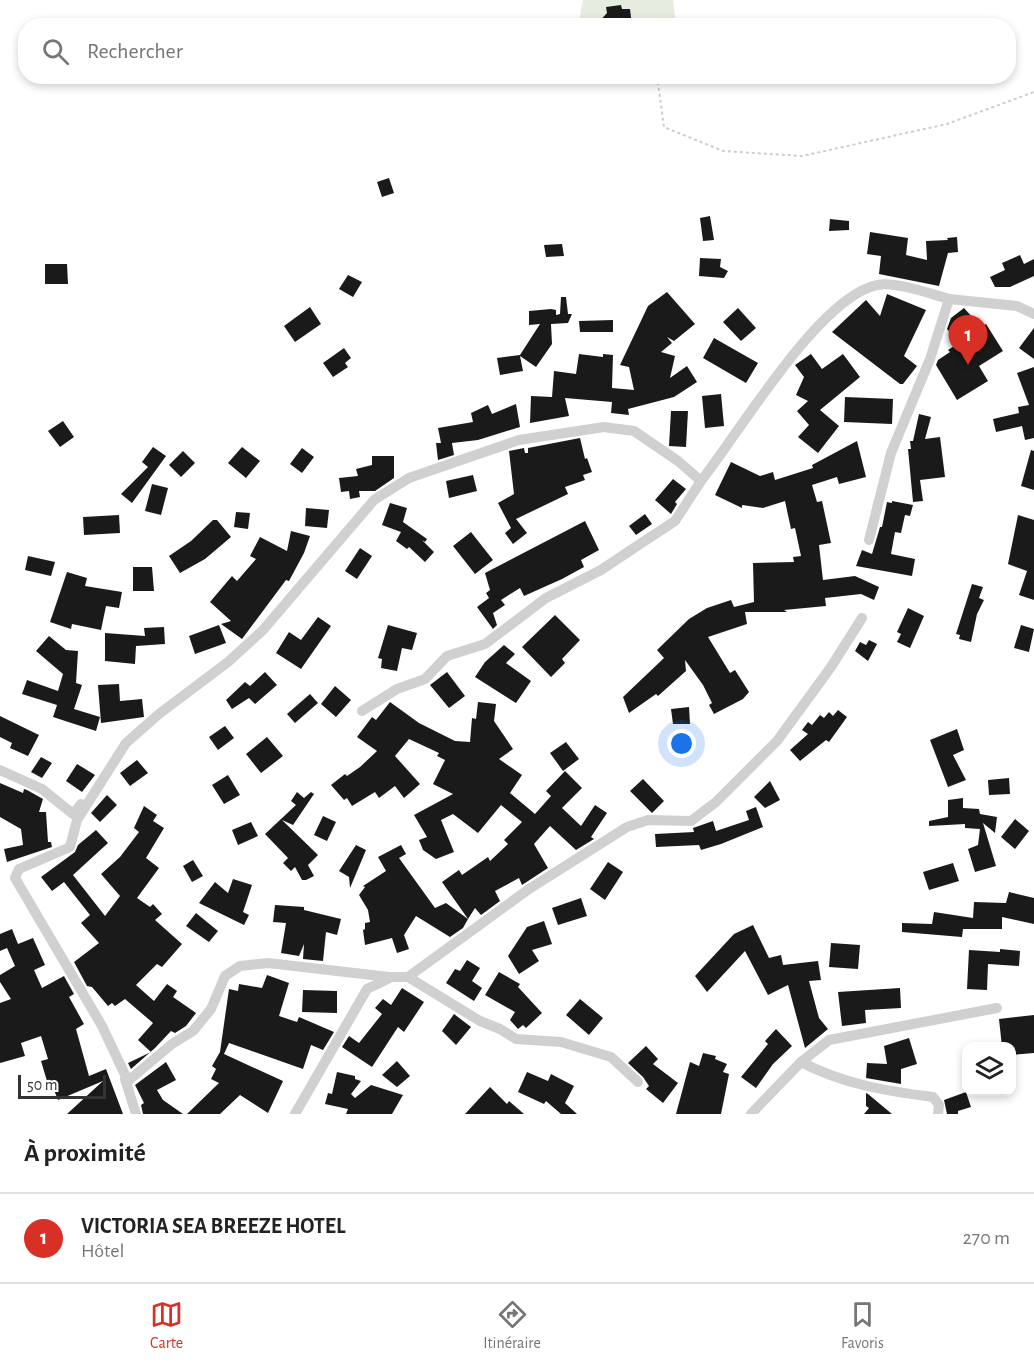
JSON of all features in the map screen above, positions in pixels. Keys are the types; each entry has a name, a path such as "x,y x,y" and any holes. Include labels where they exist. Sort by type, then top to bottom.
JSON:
{"street":[{"path":"362,711 397,689 425,679 447,656 485,644 546,598 601,570 675,520 796,350 839,306 878,284 921,291 949,299 1017,306 1034,314"},
{"path":"869,540 891,453 930,359 949,299"},
{"path":"128,1081 102,1026 15,878 19,869 70,847 77,820 126,743 177,699 228,662 263,630 374,500 409,478 519,440 604,427 634,431 678,461 701,481"},
{"path":"408,977 529,889 627,826 648,820 691,820 716,802 777,741 831,667 862,618"},
{"path":"0,770 42,789 73,814 99,783"},
{"path":"136,1114 125,1079 128,1081 172,1044 193,1031 211,1009 225,976 240,966 268,963 408,977 480,1022 516,1039 561,1042 611,1057 638,1083"},
{"path":"295,1114 367,989 392,977"},
{"path":"751,1114 801,1062 829,1040 839,1036 998,1008"},
{"path":"801,1062 838,1079 862,1086 933,1097 939,1105 938,1114"}],"path":[{"path":"658,84 664,127 723,151 802,156 947,124 1034,92"}],"shaded area":[{"path":"583,0 673,0 675,18 580,18"}],"building":[{"path":"621,5 622,9 630,9 631,18 602,18 607,13 606,7"},
{"path":"389,178 394,193 382,197 377,182"},
{"path":"710,216 714,240 703,241 700,218"},
{"path":"830,219 849,221 849,230 829,231"},
{"path":"870,232 908,238 906,255 927,260 926,241 948,240 947,238 957,237 958,252 948,253 939,286 879,274 881,256 867,254"},
{"path":"562,244 564,256 546,257 544,245"},
{"path":"1020,255 1024,264 1034,259 1034,276 1010,287 995,287 990,277 1005,270 1002,263"},
{"path":"700,258 721,259 720,267 728,271 724,278 699,276"},
{"path":"45,264 67,264 68,284 45,284"},
{"path":"348,275 362,282 353,297 339,289"},
{"path":"667,292 695,324 674,341 667,337 672,343 661,352 675,356 670,378 687,366 697,382 674,397 628,409 629,415 611,413 612,402 565,398 569,416 530,423 531,396 552,397 554,371 576,374 579,354 603,357 603,354 613,355 612,388 634,390 629,367 620,365 648,306"},
{"path":"887,294 926,310 904,356 917,366 903,384 832,332 866,300 880,316"},
{"path":"561,297 566,297 568,314 572,314 568,323 551,324 552,344 536,367 520,356 523,371 500,375 497,358 520,355 540,324 529,325 529,311 551,309 556,310 556,315 560,314"},
{"path":"310,307 321,324 295,342 284,326"},
{"path":"738,308 756,328 741,341 723,322"},
{"path":"964,308 981,327 986,324 1003,351 979,366 988,381 957,400 936,365 938,360 950,352 948,350 959,343 947,329 951,318"},
{"path":"613,320 613,332 580,332 579,321"},
{"path":"1034,328 1034,359 1019,348"},
{"path":"714,338 758,363 746,383 703,358"},
{"path":"344,348 351,358 345,363 348,367 333,377 323,363"},
{"path":"811,354 822,369 843,354 860,377 820,410 839,426 818,453 798,437 809,425 797,411 808,401 796,395 804,377 795,365"},
{"path":"1034,367 1034,438 1025,440 1022,426 996,432 993,419 1019,413 1018,407 1029,405 1017,373"},
{"path":"721,394 724,426 705,428 702,396"},
{"path":"845,397 893,399 892,424 844,422"},
{"path":"516,404 520,427 478,440 452,443 454,455 438,460 436,443 441,443 438,428 473,422 471,413 488,405 492,414"},
{"path":"671,411 688,411 686,447 669,446"},
{"path":"919,414 931,417 925,439 940,437 945,477 920,480 923,501 913,502 908,449 911,449 910,441 913,441"},
{"path":"63,421 74,437 60,447 48,431"},
{"path":"580,438 585,459 587,458 592,472 583,475 585,480 565,487 568,494 516,519 527,533 513,544 505,533 511,528 498,503 514,494 509,451 524,448 525,453 528,453 528,448"},
{"path":"857,441 866,477 839,484 837,477 812,485 817,502 822,501 831,543 819,545 823,580 855,576 879,587 874,600 861,594 825,598 826,606 784,610 787,612 745,612 747,624 708,637 730,673 735,670 749,692 743,699 714,714 709,705 712,703 703,685 685,660 686,671 658,696 656,694 629,713 623,697 664,658 657,650 689,619 707,608 731,600 734,607 754,602 753,563 794,562 793,557 801,556 795,528 791,529 785,501 763,508 742,505 742,508 715,495 731,462 760,476 773,472 775,480 813,468 812,465"},
{"path":"153,447 166,456 132,503 121,494 148,467 142,462"},
{"path":"242,447 260,461 246,478 228,463"},
{"path":"302,448 314,457 302,473 290,464"},
{"path":"1031,450 1034,451 1034,490 1021,486"},
{"path":"183,451 195,463 181,477 169,465"},
{"path":"372,456 394,456 394,478 375,491 359,491 360,497 350,499 349,491 341,492 339,478 358,476 356,469 372,465"},
{"path":"473,475 477,491 449,498 446,481"},
{"path":"673,479 686,489 675,502 677,504 671,514 655,500"},
{"path":"152,484 168,488 161,515 145,511"},
{"path":"892,501 913,505 910,516 905,515 901,533 895,532 891,554 915,559 912,576 856,566 862,550 872,554 880,527 882,527 887,502 892,503"},
{"path":"390,503 407,508 403,522 427,539 425,542 422,540 434,552 425,562 409,547 407,549 396,541 401,532 382,525"},
{"path":"306,508 329,510 327,528 305,526"},
{"path":"236,512 250,513 248,529 234,527"},
{"path":"645,514 652,524 636,535 629,526"},
{"path":"119,515 120,533 84,535 83,517"},
{"path":"1018,515 1034,520 1034,600 1019,595 1027,571 1008,564"},
{"path":"213,520 217,520 231,537 205,559 180,573 169,556 191,541"},
{"path":"585,521 599,550 581,560 584,567 562,579 524,596 520,588 501,600 505,605 493,613 497,625 493,629 477,607 489,598 486,593 490,590 485,573"},
{"path":"291,531 310,536 304,553 289,581 286,580 242,639 221,624 231,621 210,602 232,576 237,581 256,559 250,556 260,537 287,551"},
{"path":"471,532 493,560 475,574 453,546"},
{"path":"360,548 372,556 357,579 345,571"},
{"path":"28,556 55,562 51,576 25,570"},
{"path":"133,567 152,567 154,591 133,591"},
{"path":"67,572 87,578 85,586 122,592 119,608 106,606 101,630 72,624 71,629 50,622"},
{"path":"972,584 983,587 979,598 984,600 977,614 971,642 959,639 960,635 956,634"},
{"path":"908,608 924,616 910,648 897,642 901,634 897,632"},
{"path":"555,615 580,640 562,659 565,663 551,677 522,647"},
{"path":"318,617 331,626 301,669 276,653 289,632 301,640"},
{"path":"219,625 226,643 195,654 189,636"},
{"path":"388,625 417,633 412,650 402,648 397,671 381,668 382,659 378,658"},
{"path":"1021,625 1034,629 1029,652 1014,648"},
{"path":"164,627 165,644 136,646 135,664 105,661 105,633 145,636 144,628"},
{"path":"49,636 66,650 78,651 76,683 82,685 74,709 100,717 96,731 53,717 57,705 22,694 27,680 58,691 63,674 36,651"},
{"path":"869,640 877,644 868,661 855,651 860,642 866,645"},
{"path":"504,645 515,654 506,663 531,681 516,703 475,677 485,662"},
{"path":"265,672 277,685 255,704 249,698 232,709 226,700 245,682 250,686"},
{"path":"447,672 465,696 449,708 430,685"},
{"path":"119,684 120,701 142,699 144,717 101,723 98,685"},
{"path":"335,686 351,700 336,717 321,704"},
{"path":"310,694 318,703 295,723 287,714"},
{"path":"390,702 419,723 455,741 470,742 472,718 476,719 478,702 496,704 494,721 513,749 499,759 522,775 510,793 535,814 551,796 546,791 565,771 582,788 562,808 581,826 595,805 607,813 591,837 594,839 576,850 550,826 534,844 548,868 522,885 519,878 495,891 500,901 481,915 475,908 468,919 442,882 459,870 462,875 488,857 490,861 508,844 504,840 522,822 501,805 478,833 453,814 441,820 454,852 436,859 423,850 419,840 427,837 414,815 453,794 433,784 445,760 437,756 439,753 409,739 395,756 420,784 404,798 395,786 379,798 375,792 352,806 347,798 344,800 331,785 345,774 347,776 360,767 377,751 357,737 372,717 376,720"},
{"path":"689,707 690,724 673,724 671,709"},
{"path":"838,710 847,717 829,742 826,740 800,761 790,750 808,734 802,730 808,722 812,725 820,715 824,718 829,712 833,716"},
{"path":"0,716 39,735 28,756 10,748 12,743 0,737"},
{"path":"225,726 234,738 218,750 209,737"},
{"path":"957,729 964,750 953,755 966,780 948,787 930,740"},
{"path":"267,737 283,756 261,773 246,754"},
{"path":"566,742 579,759 563,771 550,753"},
{"path":"41,757 52,763 42,778 31,772"},
{"path":"137,760 148,773 130,786 120,773"},
{"path":"77,764 95,775 82,792 66,781"},
{"path":"228,775 240,795 224,804 212,785"},
{"path":"1009,778 1010,794 989,795 988,780"},
{"path":"643,779 664,801 652,813 630,791"},
{"path":"770,781 780,800 765,808 754,797"},
{"path":"0,783 23,793 24,789 27,790 43,799 39,812 46,812 48,842 51,842 52,847 7,862 4,849 23,845 21,829 0,817"},
{"path":"297,792 304,798 311,792 314,794 293,825 282,820 318,855 308,865 314,876 306,880 302,880 295,867 291,871 283,863 288,858 265,834 296,805 291,801"},
{"path":"107,795 117,805 100,822 91,813"},
{"path":"963,798 963,808 979,809 980,814 997,817 995,833 983,823 996,866 975,872 968,849 978,845 980,829 965,828 965,824 929,826 929,821 948,817 948,800"},
{"path":"144,806 157,815 153,821 164,828 146,858 159,868 137,898 150,907 153,904 162,914 155,920 182,944 162,967 157,964 136,985 154,1001 167,984 177,991 173,997 196,1013 186,1026 175,1033 171,1031 151,1052 138,1040 153,1023 125,999 115,1006 112,1003 108,1006 92,987 87,986 74,962 99,943 81,923 90,915 64,882 52,891 41,877 75,852 78,845 96,830 108,843 73,875 105,916 120,896 101,874 120,857 139,832 134,828"},
{"path":"756,807 763,827 721,844 701,850 699,845 656,847 655,834 694,832 693,828 713,821 716,831 749,820 746,811"},
{"path":"323,816 336,822 327,841 314,835"},
{"path":"1015,819 1029,831 1015,849 1001,837"},
{"path":"251,822 258,836 238,845 232,830"},
{"path":"356,845 366,850 350,888 349,877 339,871"},
{"path":"401,845 406,854 399,858 435,908 446,903 468,919 463,928 450,937 416,916 404,935 409,949 397,953 392,938 365,945 363,930 365,923 370,922 368,910 359,895 365,887 363,886 386,871 378,857"},
{"path":"193,860 203,876 192,882 183,866"},
{"path":"608,862 623,872 605,900 590,889"},
{"path":"953,863 959,881 929,890 923,872"},
{"path":"233,879 252,885 243,912 249,915 244,925 199,903 215,882 228,893"},
{"path":"1009,892 1034,898 1034,924 1002,917 1002,929 963,929 962,937 902,932 902,923 932,924 934,912 973,918 974,902 1006,903"},
{"path":"581,898 587,916 558,925 552,908"},
{"path":"275,905 304,907 304,910 341,919 337,935 326,932 323,961 303,959 304,944 299,956 281,953 286,923 273,922"},
{"path":"196,913 218,931 209,942 186,926"},
{"path":"544,921 552,944 532,950 539,961 519,974 508,956 527,927"},
{"path":"753,925 769,958 781,955 783,965 818,961 821,980 809,981 819,1018 828,1029 805,1048 788,985 768,995 745,951 707,992 695,976 734,934"},
{"path":"12,929 18,944 33,938 45,965 34,970 42,988 64,976 74,994 69,997 84,1024 76,1029 89,1076 106,1069 123,1114 67,1114 103,1081 58,1100 50,1080 47,1081 41,1061 48,1059 41,1036 21,1043 25,1056 0,1063 0,1003 11,999 0,982 0,975 15,966 7,948 0,951 0,934"},
{"path":"831,943 860,945 858,969 829,967"},
{"path":"1000,949 1020,951 1019,966 988,964 987,990 967,989 969,950 1000,952"},
{"path":"467,960 480,968 472,981 482,988 474,1001 446,983 455,969 460,971"},
{"path":"499,972 520,984 518,987 542,1013 526,1028 523,1025 518,1029 510,1020 515,1012 485,995"},
{"path":"267,975 289,983 279,1016 297,1022 299,1017 334,1032 323,1050 311,1045 303,1069 229,1043 224,1054 283,1081 268,1113 240,1095 220,1114 187,1114 219,1083 211,1079 216,1069 212,1066 220,1052 229,989 238,991 239,984 262,988"},
{"path":"402,988 424,1002 404,1032 398,1027 372,1067 342,1047 349,1036 359,1043 382,1014 375,1008 383,999 391,1005"},
{"path":"900,988 901,1008 865,1010 866,1023 842,1026 838,992"},
{"path":"303,990 337,991 337,1013 302,1012"},
{"path":"580,999 603,1018 589,1035 566,1015"},
{"path":"454,1014 471,1027 456,1045 442,1031"},
{"path":"1034,1015 1034,1053 1016,1055 1016,1042 1001,1042 999,1019"},
{"path":"776,1029 792,1046 773,1064 756,1088 741,1077 768,1044 765,1041"},
{"path":"909,1038 917,1064 901,1069 901,1084 866,1078 867,1063 887,1064 884,1046"},
{"path":"646,1046 658,1059 653,1064 678,1083 663,1103 646,1089 649,1086 643,1077 628,1063"},
{"path":"150,1053 131,1069 128,1063"},
{"path":"703,1053 716,1056 715,1059 727,1064 723,1072 729,1074 721,1114 676,1114 690,1062 699,1066"},
{"path":"397,1061 410,1076 397,1087 382,1075"},
{"path":"166,1062 176,1080 157,1090 163,1100 183,1114 143,1114 141,1105 144,1103 135,1085"},
{"path":"337,1072 355,1076 355,1079 361,1081 351,1094 355,1098 371,1085 403,1095 392,1114 346,1114 348,1109 325,1104 328,1093 332,1094"},
{"path":"527,1072 548,1081 551,1074 574,1086 565,1103 577,1114 561,1114 546,1101 544,1104 518,1092"},
{"path":"490,1087 507,1104 509,1101 524,1114 465,1114"},
{"path":"866,1093 892,1114 864,1114 869,1108 866,1106"},
{"path":"962,1093 962,1096 967,1096 971,1107 958,1111 958,1114 947,1114 944,1100"}],"place":[{"name":"VICTORIA SEA BREEZE HOTEL","path":"968,365"}]}
